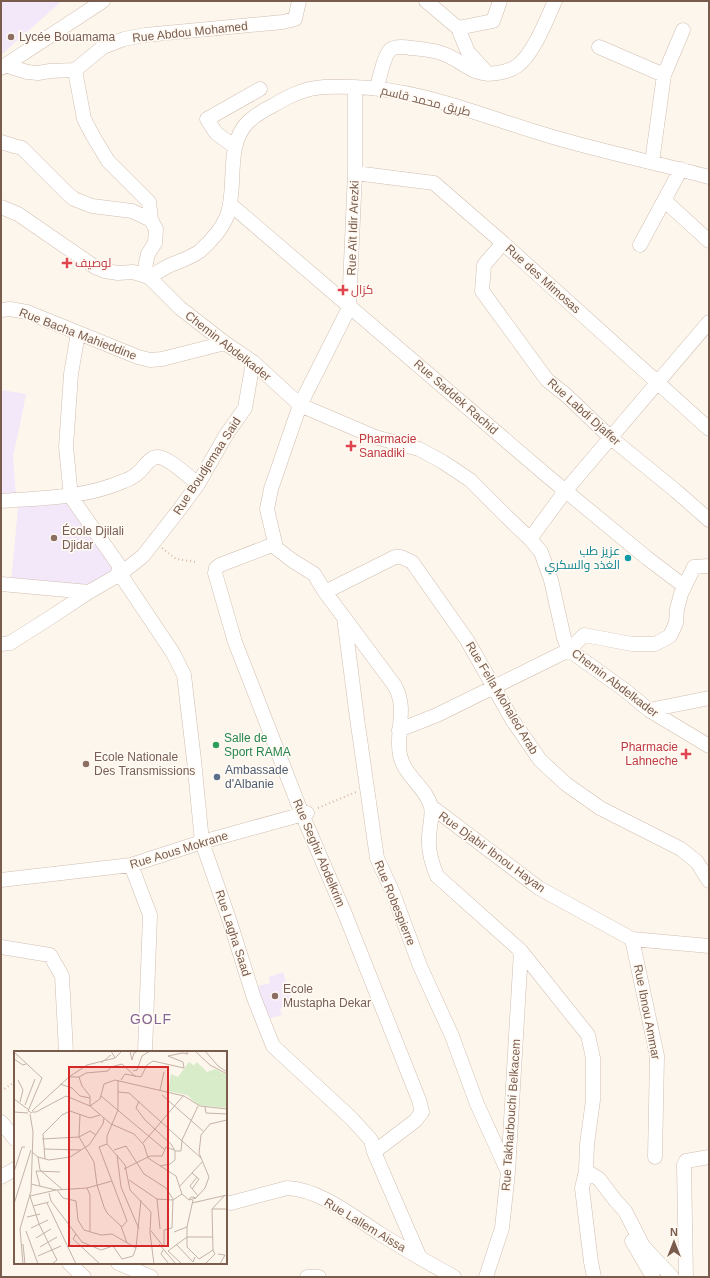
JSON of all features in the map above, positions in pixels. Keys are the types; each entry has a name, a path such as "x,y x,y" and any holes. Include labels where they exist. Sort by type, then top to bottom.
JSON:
{"street":[{"path":"3,66 103,1"},
{"name":"Rue Abdou Mohamed","path":"74,70 103,47 124,39 145,34 283,22 295,19 299,1"},
{"path":"426,1 458,28 468,52 488,74"},
{"path":"458,28 493,21 500,1"},
{"path":"377,88 387,54 391,50 403,47 442,53 455,58 480,74 507,72 517,66 528,56 555,1"},
{"path":"652,162 664,74 683,30"},
{"path":"599,47 664,74"},
{"path":"3,66 38,73 74,70 84,119 93,136 108,161 149,202 151,220 156,229 155,243 148,254 146,263 145,270 149,277"},
{"name":"طريق محمد قاسم","path":"149,277 172,264 187,259 200,251 222,227 230,204 235,147 238,137 250,121 260,113 286,99 300,92 316,88 355,87 405,92 553,137 709,176"},
{"name":"Rue Aït Idir Arezki","path":"272,545 275,543 266,509 271,489 300,405 349,308 355,173 355,87"},
{"path":"235,147 216,133 207,119 260,89"},
{"path":"1,142 22,148 68,194 81,203 92,206 132,211 151,220"},
{"path":"640,245 681,169"},
{"name":"Rue des Mimosas","path":"355,173 434,183 503,243 709,429"},
{"path":"665,201 709,240"},
{"name":"Rue Saddek Rachid","path":"230,204 349,308 372,325 539,469 647,558 684,586"},
{"path":"1,206 18,214 95,267 105,271 118,273 133,272 149,277"},
{"name":"Rue Labdi Djaffer","path":"503,243 484,265 482,291 547,380 566,395 611,438 709,520"},
{"name":"Chemin Abdelkader","path":"149,277 180,308 224,343 253,362 300,405 375,437 419,449 443,462 470,480 530,539 541,552 551,580 564,638 569,650 626,691 649,710 709,746"},
{"name":"Rue Bacha Mahieddine","path":"1,310 10,309 27,312 138,358 150,360 162,359 224,343"},
{"path":"530,539 566,490 709,322"},
{"path":"71,497 66,447 71,374 78,333"},
{"name":"Rue Boudjemaa Said","path":"1,644 10,643 89,592 120,574 143,556 198,484 226,435 245,408 253,362"},
{"path":"1,501 71,497 112,487 129,479 141,471 149,461 155,457 165,459 198,484"},
{"name":"Rue Lagha Saad","path":"71,497 118,564 120,574 173,653 184,675 202,842 229,919 254,998 273,1046 351,1118 371,1140 374,1152 420,1258"},
{"path":"272,545 314,574 325,592 401,696 402,709 398,745 400,757 403,766 424,793 432,808 428,839 431,860 437,876 521,951 588,1035 593,1058 593,1100 586,1144 586,1171 582,1188 594,1277"},
{"name":"Rue Seghir Abdelkrim","path":"272,545 220,565 216,568 215,573 235,642 419,1100 422,1112 415,1121 374,1152"},
{"name":"Rue Fella Mohaled Arab","path":"325,592 388,560 401,557 412,562 467,640 514,721 540,760 566,784 600,808 681,849 697,862 709,880"},
{"path":"400,730 437,715 569,650 584,635 632,644 655,644 670,636 676,624 677,609 684,586 694,567 709,566"},
{"path":"1,584 89,592"},
{"name":"Rue Robespierre","path":"344,616 377,858 393,892 420,966 452,1036 477,1104 508,1172"},
{"path":"649,710 709,698"},
{"name":"Rue Djabir Ibnou Hayan","path":"432,808 539,888 632,940 709,946"},
{"name":"Rue Aous Mokrane","path":"1,880 131,865 202,842 304,813"},
{"path":"131,865 150,915 145,1051"},
{"name":"Rue Ibnou Ammar","path":"632,940 657,1056 655,1157"},
{"path":"1,947 50,955 62,976 66,1051"},
{"name":"Rue Takharbouchi Belkacem","path":"486,1277 502,1228 508,1172 521,951"},
{"path":"1,1122 14,1138"},
{"path":"686,1277 684,1166 686,1161 709,1157"},
{"path":"1,1177 14,1170"},
{"path":"586,1171 599,1179 625,1211 643,1246 672,1277"},
{"name":"Rue Lallem Aissa","path":"227,1202 231,1203 287,1188 292,1188 311,1194 329,1202 420,1258 454,1277"},
{"path":"615,1200 628,1235 653,1277"},
{"path":"70,1264 84,1277"},
{"path":"120,1264 151,1277"},
{"path":"306,1277 319,1277"}],"path":[{"path":"154,541 176,559 196,562"},
{"path":"304,813 367,787"},
{"path":"1,1091 14,1083"}],"shaded area":[{"name":"Lycée Bouamama","path":"1,1 62,1 1,55"},
{"path":"1,390 26,394 13,456 16,496 1,497"},
{"name":"École Djilali Djidar","path":"66,504 70,506 113,569 114,577 88,590 11,584 18,507"},
{"name":"Ecole Mustapha Dekar","path":"283,972 294,1005 280,1009 282,1015 267,1019 258,986 270,983 269,977"}],"place":[{"name":"Lycée Bouamama","path":"11,37"},
{"name":"لوصيف","path":"67,263"},
{"name":"كزال","path":"343,290"},
{"name":"Pharmacie Sanadiki","path":"351,446"},
{"name":"École Djilali Djidar","path":"54,538"},
{"name":"عزيز طب الغذد والسكري","path":"628,558"},
{"name":"Salle de Sport RAMA","path":"216,745"},
{"name":"Pharmacie Lahneche","path":"686,754"},
{"name":"Ecole Nationale Des Transmissions","path":"86,764"},
{"name":"Ambassade d'Albanie","path":"217,777"},
{"name":"Ecole Mustapha Dekar","path":"275,996"}],"district":[{"name":"GOLF","path":"151,1019"}]}
